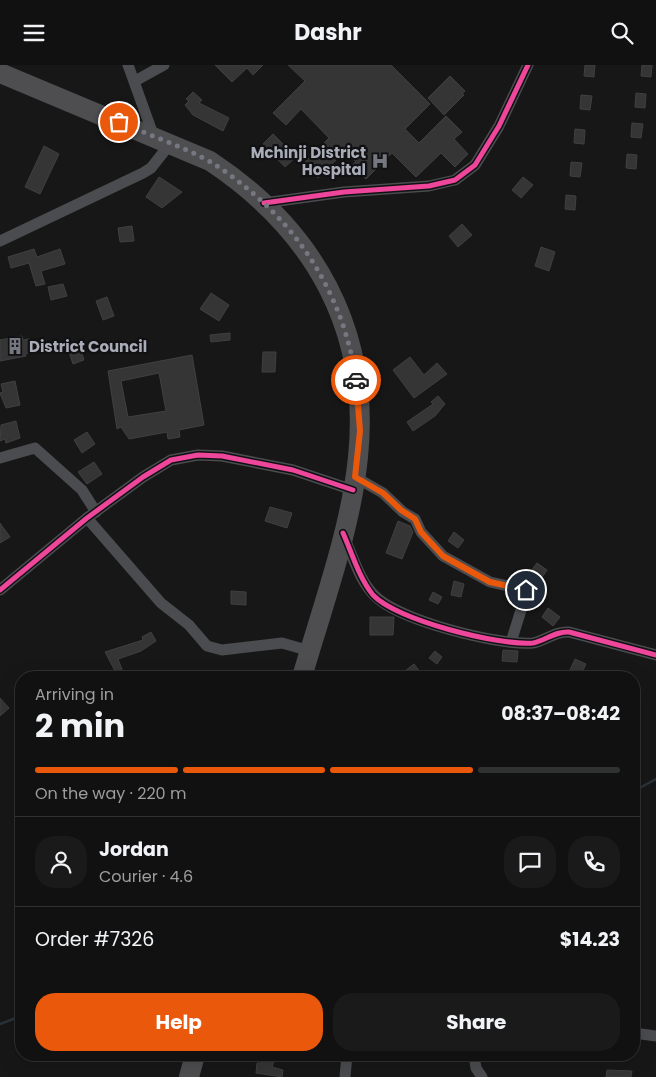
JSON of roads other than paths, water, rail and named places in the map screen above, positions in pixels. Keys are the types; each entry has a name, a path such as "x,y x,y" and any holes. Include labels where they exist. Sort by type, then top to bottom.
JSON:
{"highway":[{"path":"0,73 210,161 264,203 297,237 330,291 350,343 359,402 360,431 354,483 343,533 304,671"},
{"path":"189,1077 193,1061"}],"street":[{"path":"0,241 151,168 162,141 128,65"},
{"path":"134,81 164,65"},
{"path":"264,203 344,192 429,186 455,180 475,165 498,126 528,65"},
{"path":"0,459 35,448 82,490 92,515 161,603 189,625 208,646 222,650 282,643 310,651"},
{"path":"0,590 92,515 143,477 171,460 198,455 222,456 354,483 383,493 401,510 415,519 421,532 443,556 490,582 526,590 511,642"},
{"path":"343,533 364,580 374,596 390,606 450,629 488,640 533,643 562,631 656,655"},
{"path":"640,1034 656,1036"},
{"path":"344,1077 346,1061"},
{"path":"475,1061 476,1068 482,1077"}],"waterway":[{"path":"640,788 656,779"},
{"path":"0,1024 15,1018"}],"place":[{"name":"Mchinji District Hospital","path":"380,161"},
{"name":"District Council","path":"15,346"}]}
